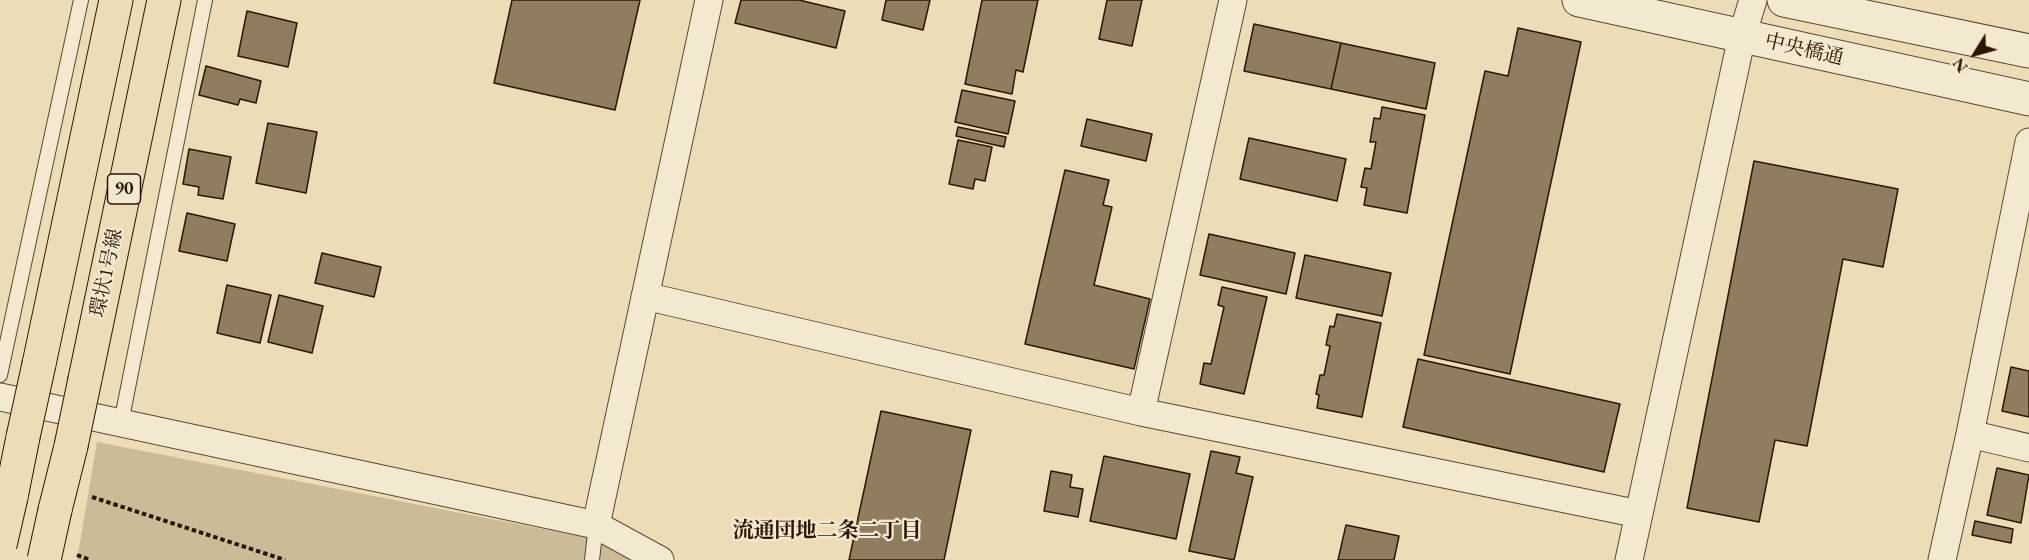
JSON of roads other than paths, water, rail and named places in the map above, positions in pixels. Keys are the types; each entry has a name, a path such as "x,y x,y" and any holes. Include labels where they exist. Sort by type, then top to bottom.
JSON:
{"main road":[{"name":"90","path":"0,545 116,0"},
{"name":"環状1号線","path":"44,560 71,446 164,0"}],"street":[{"path":"596,525 709,0"},
{"path":"1141,412 1233,0"},
{"name":"中央橋通","path":"1579,0 2029,99"},
{"path":"1629,560 1742,36 1753,0"},
{"path":"1784,0 2029,51"},
{"path":"1942,560 2029,142"},
{"path":"645,296 1141,412 1639,514"},
{"path":"0,397 596,525 660,560"},
{"path":"1970,434 2029,448"}],"lane":[{"path":"0,375 81,0"},
{"path":"121,423 205,0"},
{"path":"592,560 596,525"}],"district":[{"name":"流通団地二条二丁目","path":"827,531"}]}
